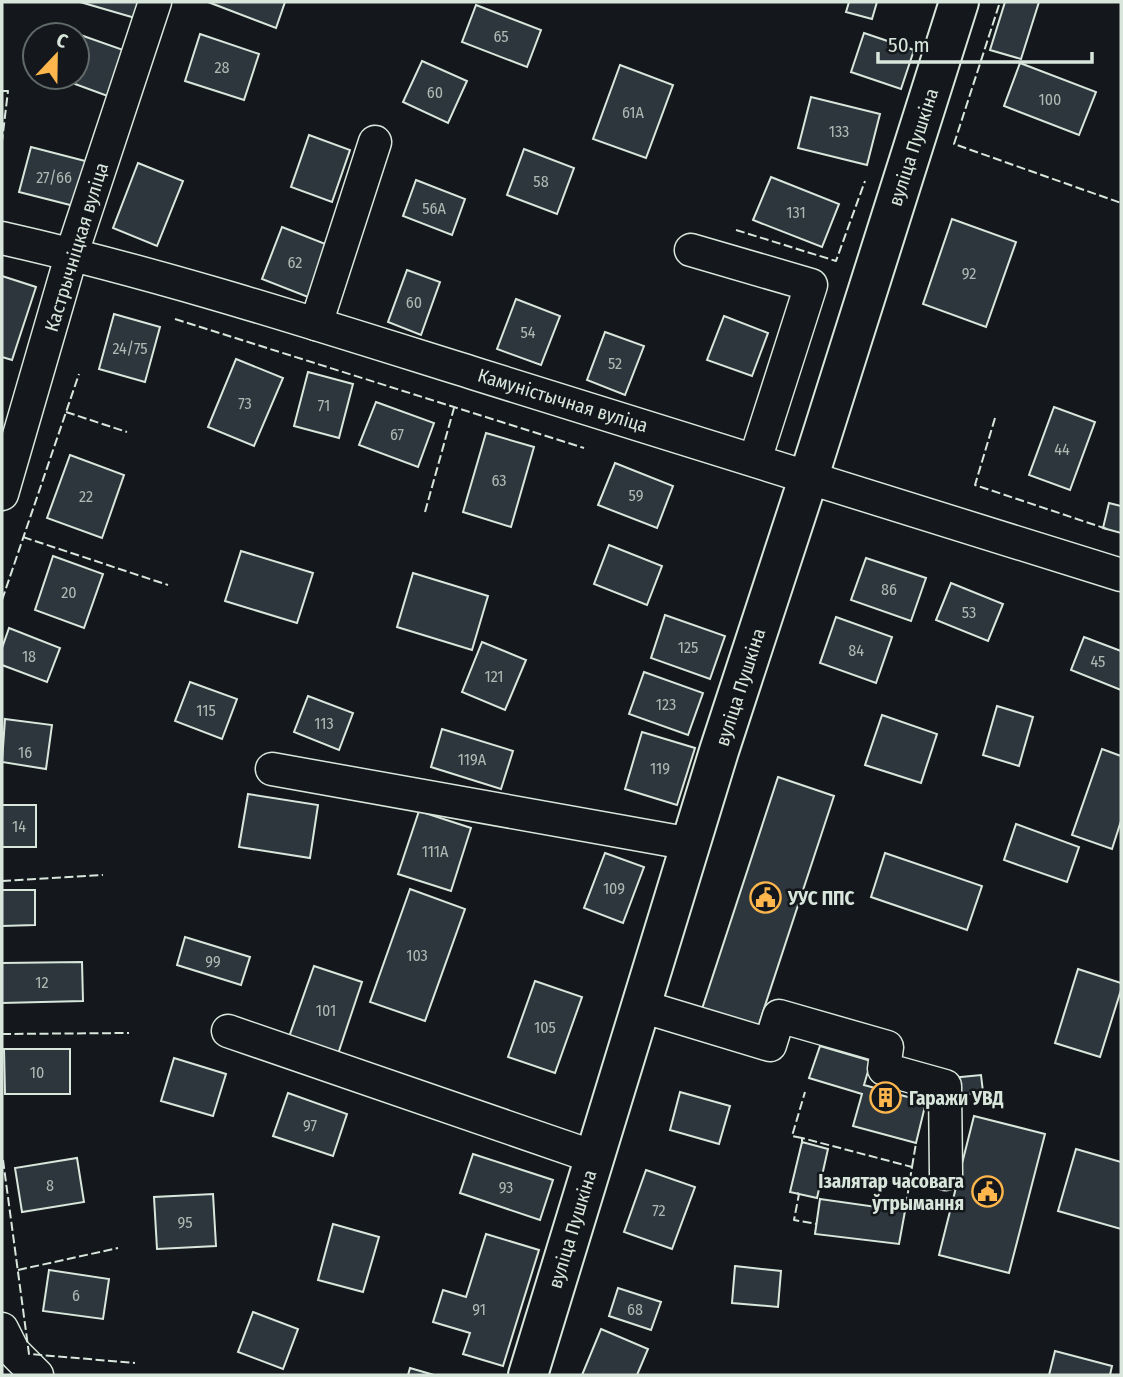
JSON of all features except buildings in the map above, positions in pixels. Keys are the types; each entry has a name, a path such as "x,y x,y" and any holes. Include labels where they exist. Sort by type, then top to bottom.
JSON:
{"main road":[{"name":"вуліца Пушкіна","path":"528,1375 719,751 959,2"}],"street":[{"name":"Кастрычніцкая вуліца","path":"2,494 72,253 155,2"},
{"path":"316,324 375,142"},
{"name":"Камуністычная вуліца","path":"2,237 72,253 316,324 1121,575"},
{"path":"691,250 811,285 755,460"},
{"path":"272,769 691,844"},
{"path":"641,1006 770,1045 779,1016 887,1046 884,1069 945,1086 946,1174"},
{"path":"228,1031 594,1157"},
{"path":"2,1329 13,1351 36,1375"}],"fence":[{"path":"999,5 954,144 1121,203"},
{"path":"2,91 8,91 2,141"},
{"path":"736,230 836,261 865,181"},
{"path":"175,319 584,448"},
{"path":"2,600 79,374"},
{"path":"425,512 454,408"},
{"path":"66,412 127,432"},
{"path":"995,418 975,485 1107,529"},
{"path":"23,537 168,585"},
{"path":"2,881 103,875"},
{"path":"2,1034 129,1033"},
{"path":"802,1138 792,1136 805,1092"},
{"path":"802,1144 802,1138 912,1167 905,1211"},
{"path":"912,1167 916,1143"},
{"path":"3,1160 29,1354 135,1363"},
{"path":"797,1193 794,1220 817,1224"},
{"path":"18,1270 118,1248"}],"place":[{"name":"УУС ППС","path":"765,898"},
{"name":"Гаражи УВД","path":"886,1098"},
{"name":"Ізалятар часовага ўтрымання","path":"987,1192"}]}
